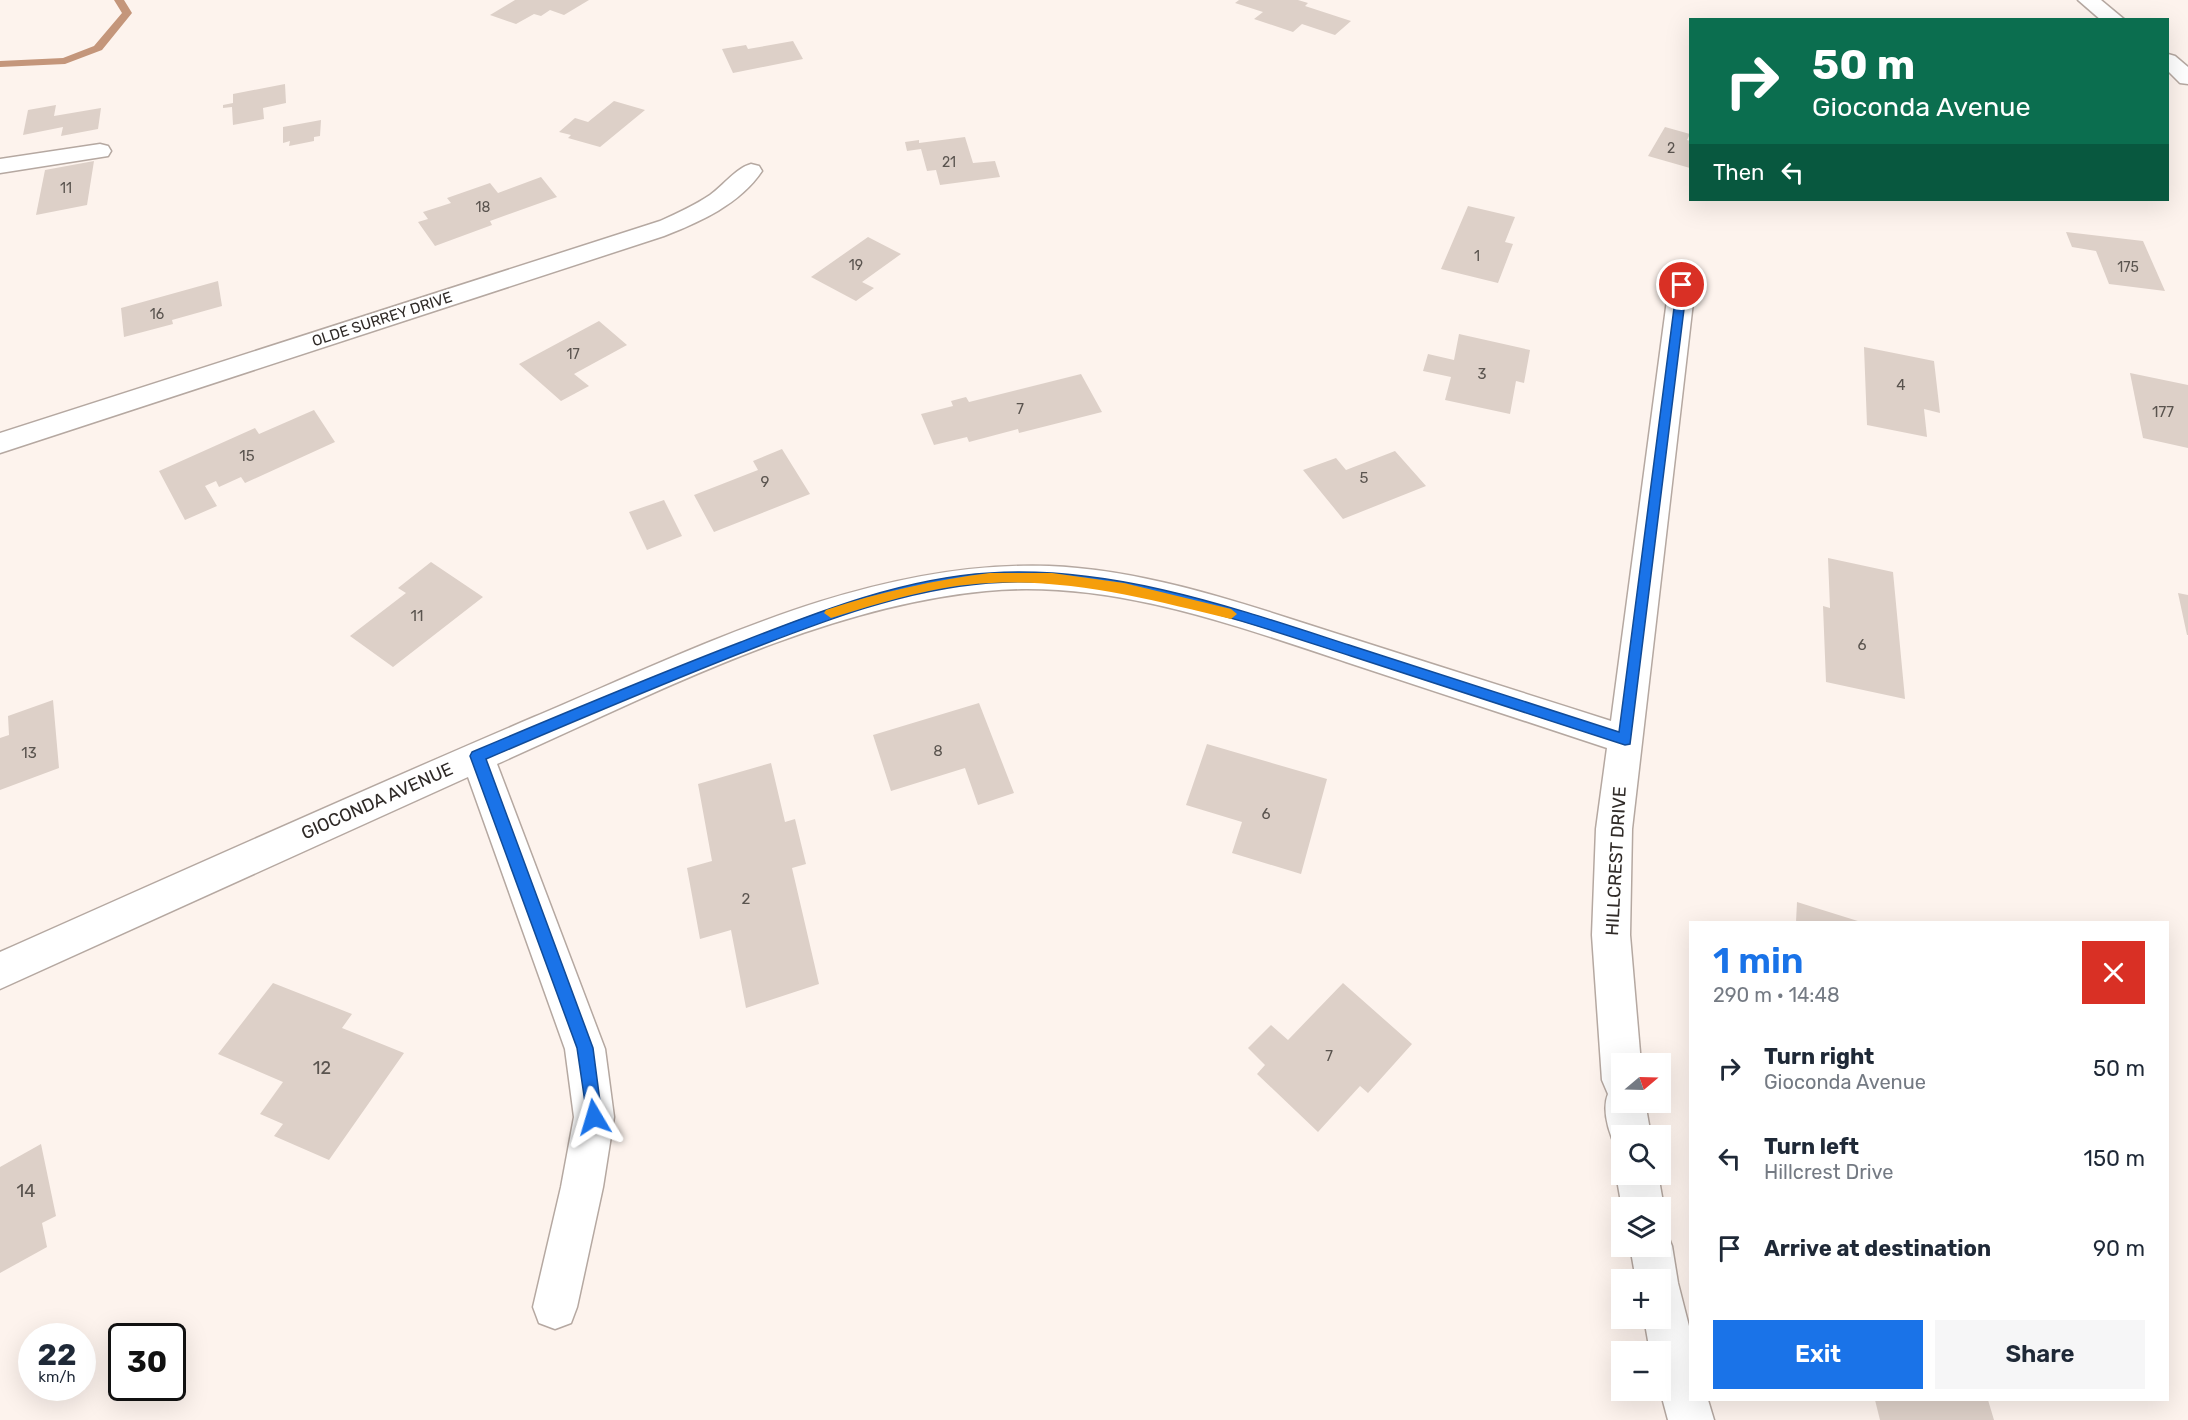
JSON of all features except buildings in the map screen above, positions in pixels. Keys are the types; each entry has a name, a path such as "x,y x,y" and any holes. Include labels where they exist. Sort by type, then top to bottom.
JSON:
{"street":[{"path":"2088,0 2112,18"},
{"path":"2169,61 2188,78"},
{"path":"0,166 99,151"},
{"name":"OLDE SURREY DRIVE","path":"0,443 655,231 699,213 721,199 751,171"},
{"name":"HILLCREST DRIVE","path":"1620,1053 1611,935 1614,829 1682,285"},
{"name":"GIOCONDA AVENUE","path":"0,971 477,756 717,655 828,614 893,594 940,584 990,578 1052,578 1124,588 1190,603 1257,621 1625,740"},
{"path":"477,756 585,1048 594,1117 582,1187 555,1308"},
{"path":"1669,1329 1691,1420"}],"waterway":[{"path":"0,64 65,61 98,48 127,13 119,0"}],"slow traffic":[{"path":"831,613 893,594 940,584 990,578 1052,578 1124,588 1231,614"}],"route":[{"path":"594,1117 585,1048 477,756 759,638 828,614 893,594 940,584 990,578 1052,578 1124,588 1190,603 1257,621 1625,740 1682,285"}]}
